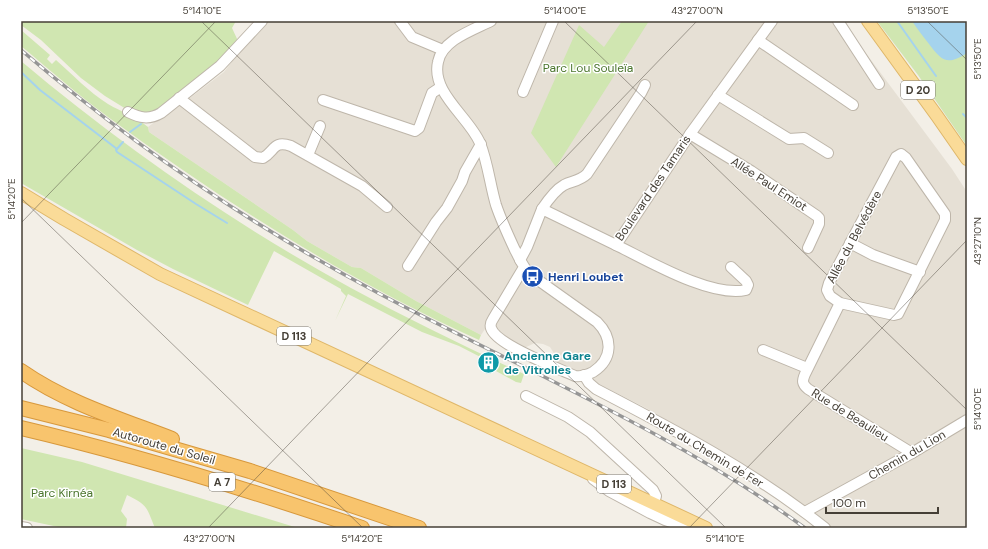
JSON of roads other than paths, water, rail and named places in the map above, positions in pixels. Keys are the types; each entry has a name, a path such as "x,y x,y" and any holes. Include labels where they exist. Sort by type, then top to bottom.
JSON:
{"highway":[{"path":"21,371 54,391 89,408 250,471"},
{"name":"Autoroute du Soleil","path":"21,408 109,430 250,471 419,528"},
{"name":"Autoroute du Soleil","path":"21,428 80,442 216,480 362,528"},
{"path":"21,435 80,442"}],"main road":[{"name":"D 20","path":"868,21 938,116 967,160"},
{"name":"D 113","path":"21,193 160,274 702,526"}],"street":[{"path":"128,112 139,118 150,118 161,113 220,66 262,21"},
{"path":"400,21 408,34 412,37 443,50"},
{"path":"491,21 453,41 443,50 438,60 438,80 441,87 476,134 481,144 496,205 508,235 522,263 531,275 597,322 605,330 609,345 606,358 601,366 584,375 575,376 522,353 507,344 497,336 491,328 493,319 522,263 542,209 558,190 566,184 580,180 589,171 642,93 645,85"},
{"path":"523,92 553,21"},
{"name":"Boulevard des Tamaris","path":"542,209 616,245 690,134 772,21"},
{"path":"838,21 879,84"},
{"path":"758,40 853,105"},
{"path":"323,100 415,131 419,128 432,93 441,87"},
{"path":"718,95 790,139 804,138 828,153"},
{"path":"179,98 256,157 263,158 274,147 281,144 291,146 362,186 387,207"},
{"path":"308,155 320,126"},
{"name":"Allée Paul Emiot","path":"690,134 750,171 817,216 819,218 819,224 808,248"},
{"path":"408,266 436,222 447,208 481,144"},
{"name":"Allée du Belvédère","path":"900,154 906,158 945,214 945,223 897,315 840,303 830,296 827,286 850,243 896,157 900,154"},
{"path":"850,243 873,255 920,272"},
{"path":"616,245 662,268 697,283 735,291 746,290 748,285 746,281 731,267"},
{"name":"Rue de Beaulieu","path":"840,303 802,382 805,387 912,453"},
{"path":"763,350 808,368"},
{"name":"Route du Chemin de Fer","path":"584,375 589,383 596,389 657,420 731,464 805,512 825,528"},
{"path":"526,396 568,417 599,440 653,490 656,496 654,503"},
{"name":"Chemin du Lion","path":"805,512 912,453 967,420"},
{"path":"573,466 609,491 650,513 683,526 702,526"},
{"path":"21,527 27,528"}],"water":[{"path":"912,21 967,21 967,53 950,60 941,58"}],"waterway":[{"path":"897,21 936,76"},
{"path":"21,72 40,90 117,149"},
{"path":"963,114 967,118"},
{"path":"130,132 141,124"},
{"path":"123,142 116,150 117,152 227,223"}],"railway":[{"path":"21,50 63,85 149,151 239,212 332,268 380,294 651,432 755,494 805,528"}],"place":[{"name":"Henri Loubet","path":"533,277"},
{"name":"Ancienne Gare de Vitrolles","path":"488,363"}],"park label":[{"name":"Parc Lou Souleïa","path":"588,68"},
{"name":"Parc Kirnéa","path":"62,493"}]}
